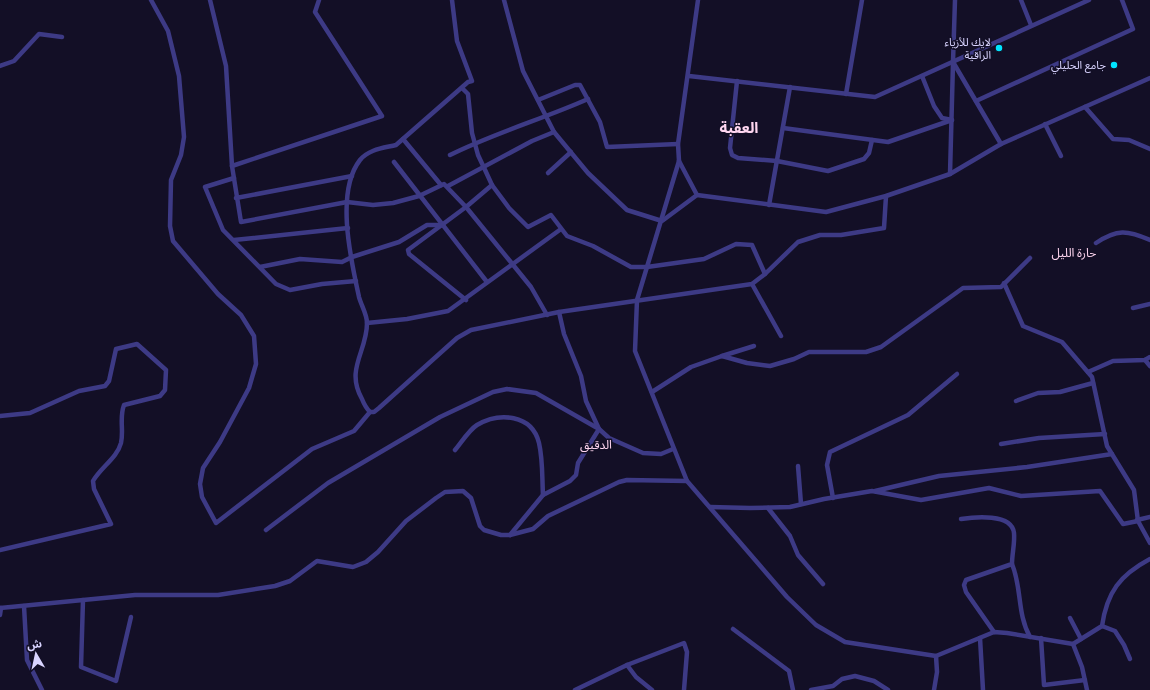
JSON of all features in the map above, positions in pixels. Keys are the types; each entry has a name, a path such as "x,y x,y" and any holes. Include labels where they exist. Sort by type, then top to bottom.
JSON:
{"street":[{"path":"151,0 168,31 179,76 184,137 181,155 171,180 170,226 173,241 218,294 241,315 254,336 256,364 249,388 220,442 203,468 200,484 202,496 216,523 312,449 354,431 370,412 374,412 464,333 471,330 559,312 752,284 765,274 798,242 811,236 841,235 884,228 886,196"},
{"path":"210,0 226,66 232,166 240,220 244,222 347,202 373,205 393,203 419,196 444,184 448,186 466,207 531,287 547,315"},
{"path":"232,166 382,116 315,12 319,0"},
{"path":"370,412 356,390 354,376 367,323 356,281 348,228 347,202 352,176 364,156 382,147 396,145 472,81 457,41 452,0"},
{"path":"504,0 523,71 554,132 588,173 628,210 662,221"},
{"path":"698,0 689,76 678,144 679,161 637,300 635,350 641,369 652,392 673,449 688,481 787,597 816,625 845,642 936,656 994,632 1030,636 1073,644 1102,626 1105,607 1114,588 1132,568 1150,560"},
{"path":"846,94 862,0"},
{"path":"950,174 955,0"},
{"path":"1021,0 1031,25"},
{"path":"689,76 875,97 1080,2 1089,0"},
{"path":"976,101 1133,29 1122,0"},
{"path":"0,66 14,61 39,34 62,37"},
{"path":"953,62 1001,144"},
{"path":"922,76 934,106 942,118 952,120"},
{"path":"662,221 697,195 826,212 886,196 950,174 1001,144 1150,78"},
{"path":"738,81 730,152 738,158 777,161 822,170 832,170 864,159 869,153 872,140"},
{"path":"538,100 575,85 580,86 600,122 607,147 678,144"},
{"path":"462,88 468,94 475,143 492,185 509,208 528,227 551,215 567,236 593,246 631,267 647,267 704,259 736,244 752,245 765,274"},
{"path":"769,205 790,88"},
{"path":"450,155 475,143 546,117 588,99"},
{"path":"1085,107 1113,139 1129,140 1149,148"},
{"path":"783,128 888,142 952,120"},
{"path":"1045,124 1061,156"},
{"path":"448,186 554,132"},
{"path":"403,139 441,185"},
{"path":"548,173 571,152"},
{"path":"679,161 697,195"},
{"path":"394,162 487,282"},
{"path":"236,198 352,176"},
{"path":"234,178 205,187 223,230 276,284 290,290 322,284 356,281"},
{"path":"466,300 409,254 408,250 443,225 492,185"},
{"path":"260,267 300,259 342,262 352,257 399,242 427,224 443,225"},
{"path":"234,240 348,228"},
{"path":"367,323 407,319 448,311 466,300 487,282 561,230"},
{"path":"1096,243 1110,234 1122,232 1136,234 1150,240"},
{"path":"722,356 747,363 770,366 794,359 809,352 866,352 882,347 963,288 1001,287 1030,258"},
{"path":"1004,283 1023,326 1062,342 1092,377 1107,446 1134,490 1138,521 1150,542"},
{"path":"752,284 781,336"},
{"path":"1133,308 1150,304"},
{"path":"559,312 564,334 581,376 586,401 599,428"},
{"path":"0,416 30,413 79,390 105,386 109,381 116,349 137,344 166,370 164,390 160,396 124,405 121,413 121,441 117,453 93,480 94,489 111,524 0,550"},
{"path":"652,392 691,366 754,346"},
{"path":"1088,372 1113,361 1145,360 1150,357"},
{"path":"1145,360 1150,366"},
{"path":"833,498 827,465 830,452 908,415 957,374"},
{"path":"1016,401 1038,392 1060,392 1094,383"},
{"path":"266,530 328,482 440,417 492,392 507,389 536,393 599,428 609,438 643,453 661,454 673,449"},
{"path":"454,450 476,426 490,419 504,416 520,419 533,430 539,443 543,495"},
{"path":"510,535 543,495 570,482 576,475 578,463 599,428"},
{"path":"1000,444 1038,438 1105,434"},
{"path":"710,506 768,508 801,504 872,491 939,476 1027,467 1112,454"},
{"path":"798,466 801,504"},
{"path":"0,615 1,608 135,595 218,595 275,586 285,583 317,561 353,567 366,562 378,552 406,521 445,492 463,491 471,498 480,526 484,530 501,535 510,535 534,529 548,516 620,482 627,480 688,481"},
{"path":"872,491 921,500 989,488 1021,496 1100,491 1123,524 1150,517"},
{"path":"768,508 790,536 798,555 823,584"},
{"path":"961,519 980,516 1004,520 1012,526 1014,532 1012,564 1016,577 1022,620 1030,636"},
{"path":"994,632 966,592 964,585 966,580 1012,564"},
{"path":"83,600 81,667 116,681 131,617"},
{"path":"24,606 28,660 42,690"},
{"path":"1070,618 1081,639"},
{"path":"1102,626 1115,631 1124,645 1130,659"},
{"path":"733,629 788,671 793,690"},
{"path":"980,638 983,690"},
{"path":"1041,638 1044,685 1085,680"},
{"path":"575,690 627,665 684,642 687,652 684,690"},
{"path":"1073,644 1087,690"},
{"path":"934,690 937,672 936,656"},
{"path":"627,665 636,677 652,690"},
{"path":"810,690 834,686 842,679 855,676 874,681 888,690"}],"place":[{"name":"لايك للأزياء الراقية","path":"999,48"},
{"name":"جامع الحليلي","path":"1114,65"}],"district":[{"name":"العقبة","path":"739,128"},
{"name":"حارة الليل","path":"1074,253"},
{"name":"الدقيق","path":"596,445"}]}
